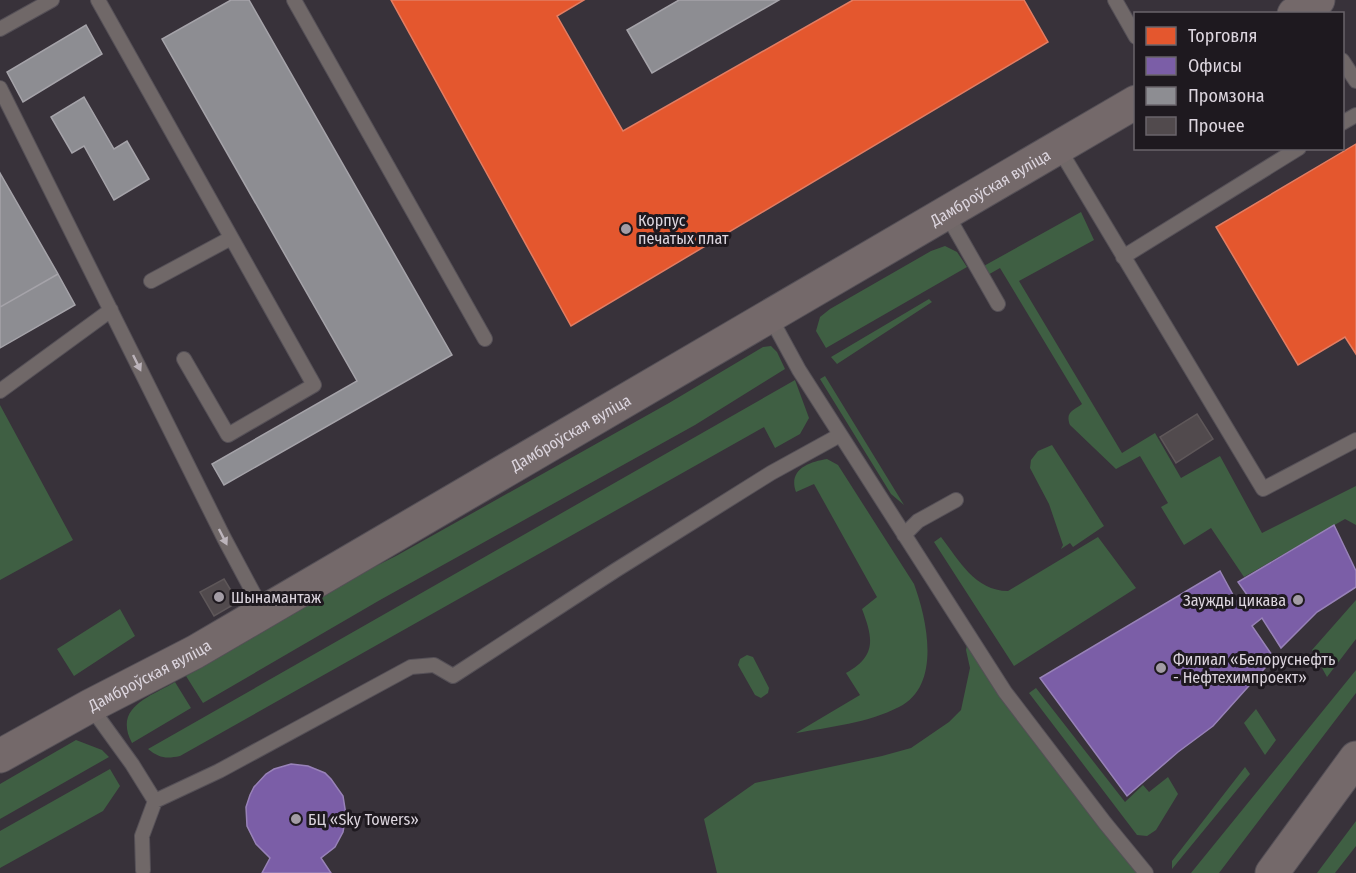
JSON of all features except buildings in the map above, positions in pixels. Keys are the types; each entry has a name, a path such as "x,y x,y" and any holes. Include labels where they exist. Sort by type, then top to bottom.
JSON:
{"street":[{"name":"Дамброўская вуліца","path":"0,756 195,652 1134,103"},
{"path":"1272,873 1356,758"}],"lane":[{"path":"0,29 52,0"},
{"path":"98,0 314,385 228,435 184,359"},
{"path":"294,0 484,339"},
{"path":"1115,0 1134,33"},
{"path":"1344,63 1356,81"},
{"path":"0,88 224,538 263,611"},
{"path":"1058,147 1263,489 1356,440"},
{"path":"1123,257 1296,150"},
{"path":"946,213 998,304"},
{"path":"151,281 231,238"},
{"path":"0,390 111,310"},
{"path":"769,315 799,370 1005,692 1146,873"},
{"path":"143,870 142,836 155,801 219,771 411,667 434,665 453,676 761,479 840,435"},
{"path":"904,535 918,521 956,500"},
{"path":"90,706 132,764 155,801"}],"green space":[{"path":"1081,212 1094,240 1019,281 1122,453 1155,433 1181,478 1220,456 1262,533 1356,486 1356,525 1345,519 1244,577 1211,528 1184,545 1161,507 1168,503 1140,456 1116,469 1070,425 1069,414 1082,404 1000,268 986,276 982,267"},
{"path":"945,246 957,252 967,267 826,348 816,331 820,317 931,251"},
{"path":"929,299 932,302 837,364 831,357"},
{"path":"771,346 777,352 785,369 695,425 380,600 203,703 186,676 364,572 669,403 763,347"},
{"path":"825,376 904,505 891,494 820,379"},
{"path":"795,380 809,418 800,434 775,448 764,427 180,756 163,757 148,749"},
{"path":"0,405 73,540 0,580"},
{"path":"1052,445 1104,526 1073,547 1070,543 1061,549 1063,545 1049,504 1030,468 1031,460 1038,451"},
{"path":"827,459 838,465 914,584 923,615 928,651 921,684 913,697 899,707 862,721 796,733 860,695 846,673 856,667 868,653 870,638 862,609 877,597 814,484 796,492 795,478 801,468"},
{"path":"941,537 961,564 977,580 996,590 1008,591 1098,537 1136,588 1014,666 934,542"},
{"path":"1356,600 1356,639 1327,677 1312,650"},
{"path":"120,609 135,636 74,676 57,649"},
{"path":"968,640 1139,873 717,873 704,819 755,783 911,748 949,722 961,710 970,668 966,650"},
{"path":"747,655 753,657 769,688 768,693 761,698 755,695 738,665 740,659"},
{"path":"1356,670 1356,693 1219,873 1191,873"},
{"path":"175,682 191,708 132,743 127,731 127,720 131,712 145,698"},
{"path":"1036,688 1125,802 1143,785 1149,792 1168,777 1178,794 1156,830 1147,836 1137,835 1029,693"},
{"path":"1256,709 1276,740 1265,755 1244,723"},
{"path":"76,740 102,750 109,757 0,819 0,784"},
{"path":"1245,767 1250,774 1172,869 1172,861"},
{"path":"110,769 120,786 103,811 0,868 0,831"},
{"path":"1356,821 1356,846 1335,873 1317,873"}],"place":[{"name":"Корпус печатых плат","path":"626,229"},
{"name":"Шынамантаж","path":"219,597"},
{"name":"Заужды цикава","path":"1298,600"},
{"name":"Филиал «Белоруснефть - Нефтехимпроект»","path":"1161,668"},
{"name":"БЦ «Sky Towers»","path":"296,819"}]}
